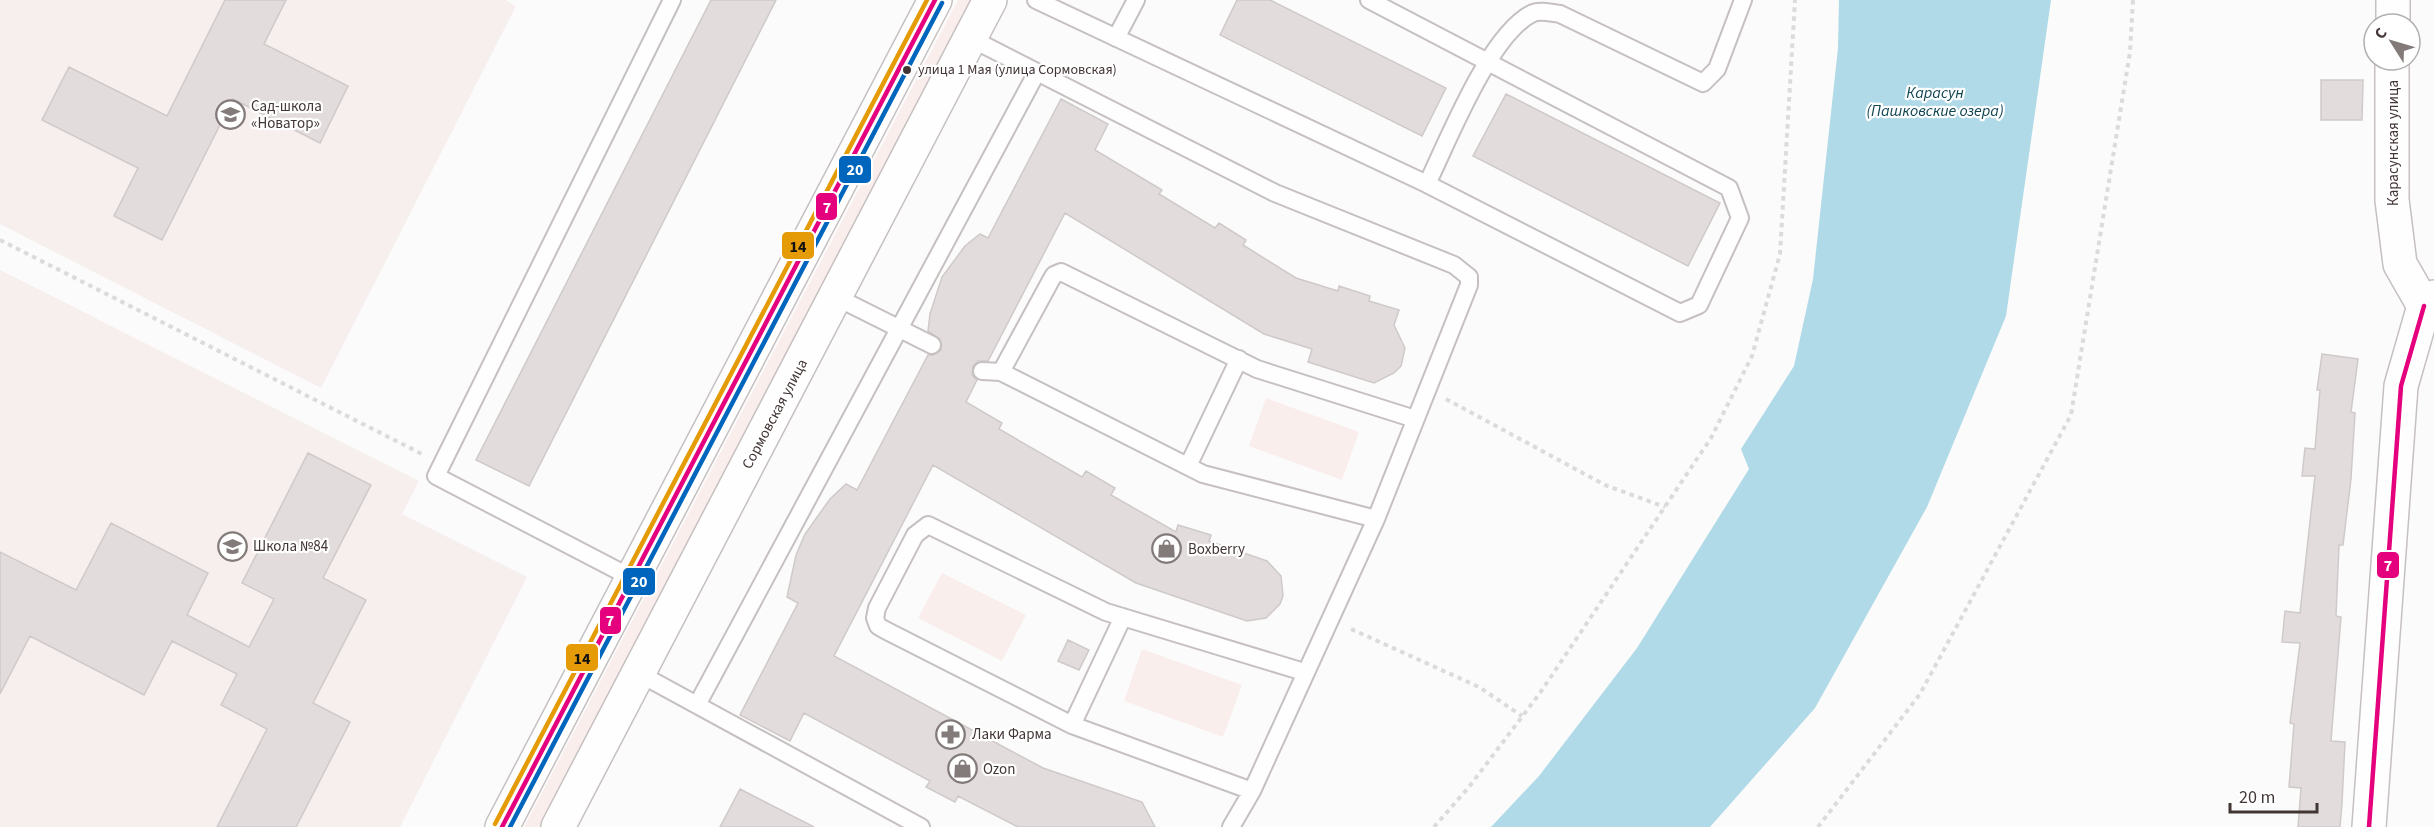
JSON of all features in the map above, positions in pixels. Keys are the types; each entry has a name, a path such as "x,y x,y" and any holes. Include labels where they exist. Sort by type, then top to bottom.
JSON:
{"main road":[{"path":"502,827 935,0"},
{"name":"Сормовская улица","path":"558,827 640,674 990,0"},
{"name":"Карасунская улица","path":"2369,827 2401,386 2429,302 2400,264 2391,200 2392,72"}],"lane":[{"path":"632,578 436,476 672,0"},
{"path":"1036,0 1427,184 1680,313 1699,305 1740,218 1730,188 1369,0"},
{"path":"1116,38 1136,0"},
{"path":"1427,184 1487,62 1515,25 1535,12 1560,14 1703,83 1717,69 1743,0"},
{"path":"970,38 1275,193 1464,270 1469,277 1469,285 1376,519 1304,672 1252,790 1231,827"},
{"path":"697,705 1036,72"},
{"path":"1001,372 1054,274 1061,272 1257,369 1415,419"},
{"path":"836,297 932,345"},
{"path":"1188,466 1239,359"},
{"path":"982,370 1001,372 1203,474 1376,519"},
{"path":"1252,790 1072,725 878,626 874,618 877,608 915,535 928,525 1106,612 1304,672"},
{"path":"1072,725 1123,617"},
{"path":"640,674 921,827"}],"path":[{"path":"1434,827 1469,787 1522,716 1665,507 1711,438 1752,356 1780,254 1795,0"},
{"path":"1818,827 1920,694 2072,415 2130,52 2133,0"},
{"path":"0,240 442,465"},
{"path":"1427,389 1605,485 1665,507"},
{"path":"1329,619 1479,687 1522,716"}],"shaded area":[{"name":"Сад-школа «Новатор»","path":"0,0 505,0 516,6 321,388 0,224"},
{"path":"958,0 976,0 543,827 524,827"},
{"name":"Школа №84","path":"0,270 419,481 402,514 527,577 400,827 0,827"},
{"path":"1266,398 1359,432 1342,480 1249,446"},
{"path":"942,573 1026,615 1002,661 918,618"},
{"path":"1142,649 1242,685 1223,737 1124,701"}],"water":[{"name":"Карасун (Пашковские озера)","path":"1839,0 2051,0 2006,316 1927,507 1815,708 1710,827 1491,827 1539,776 1637,648 1749,469 1741,449 1794,366 1813,279 1838,48"}],"building":[{"path":"225,0 286,0 264,44 348,86 320,143 233,99 162,240 114,216 138,168 42,120 69,67 167,116"},
{"path":"711,0 776,0 529,486 476,460"},
{"path":"1237,0 1270,0 1446,88 1422,136 1220,35"},
{"path":"2321,80 2363,80 2362,120 2321,120"},
{"path":"1506,94 1720,203 1688,266 1473,156"},
{"path":"1061,99 1108,124 1095,150 1162,190 1159,194 1215,228 1219,223 1246,240 1243,245 1296,278 1338,291 1339,286 1370,296 1369,301 1399,310 1394,325 1405,348 1401,366 1394,373 1374,383 1308,362 1312,349 1264,334 1065,213 988,361 978,361 973,366 972,375 977,380 966,402 1002,423 999,429 1082,477 1086,471 1115,488 1111,495 1176,532 1178,525 1211,535 1209,541 1267,561 1281,576 1283,596 1280,604 1266,618 1247,621 1136,583 933,465 834,656 1043,768 1142,802 1155,827 1018,827 958,796 955,802 926,787 930,781 804,713 790,741 740,715 798,603 787,597 796,555 805,534 830,499 846,484 857,490 928,355 941,350 940,339 928,331 930,314 942,277 965,246 980,234 988,238"},
{"path":"2322,354 2358,359 2351,412 2355,413 2351,479 2343,545 2339,545 2336,616 2341,617 2331,741 2345,742 2342,803 2340,827 2298,827 2301,788 2289,787 2294,724 2290,723 2300,643 2282,642 2285,611 2300,613 2315,476 2302,476 2305,448 2315,449 2320,390 2317,390"},
{"path":"308,453 371,485 323,578 366,600 313,703 350,722 296,827 217,827 267,729 221,705 237,674 172,641 144,695 30,636 0,694 0,552 76,590 111,523 208,573 187,615 249,647 274,599 242,583"},
{"path":"1068,640 1089,650 1079,670 1058,661"},
{"path":"740,789 814,827 720,827"}],"transit line":[{"name":"14","path":"495,824 927,0"},
{"name":"7","path":"502,827 935,0"},
{"name":"20","path":"510,827 942,3"},
{"name":"7","path":"2369,827 2401,386 2424,306"}],"place":[{"name":"улица 1 Мая (улица Сормовская)","path":"907,70"},
{"name":"Сад-школа «Новатор»","path":"230,115"},
{"name":"Школа №84","path":"232,546"},
{"name":"Boxberry","path":"1167,549"},
{"name":"Лаки Фарма","path":"951,734"},
{"name":"Ozon","path":"962,769"}]}
